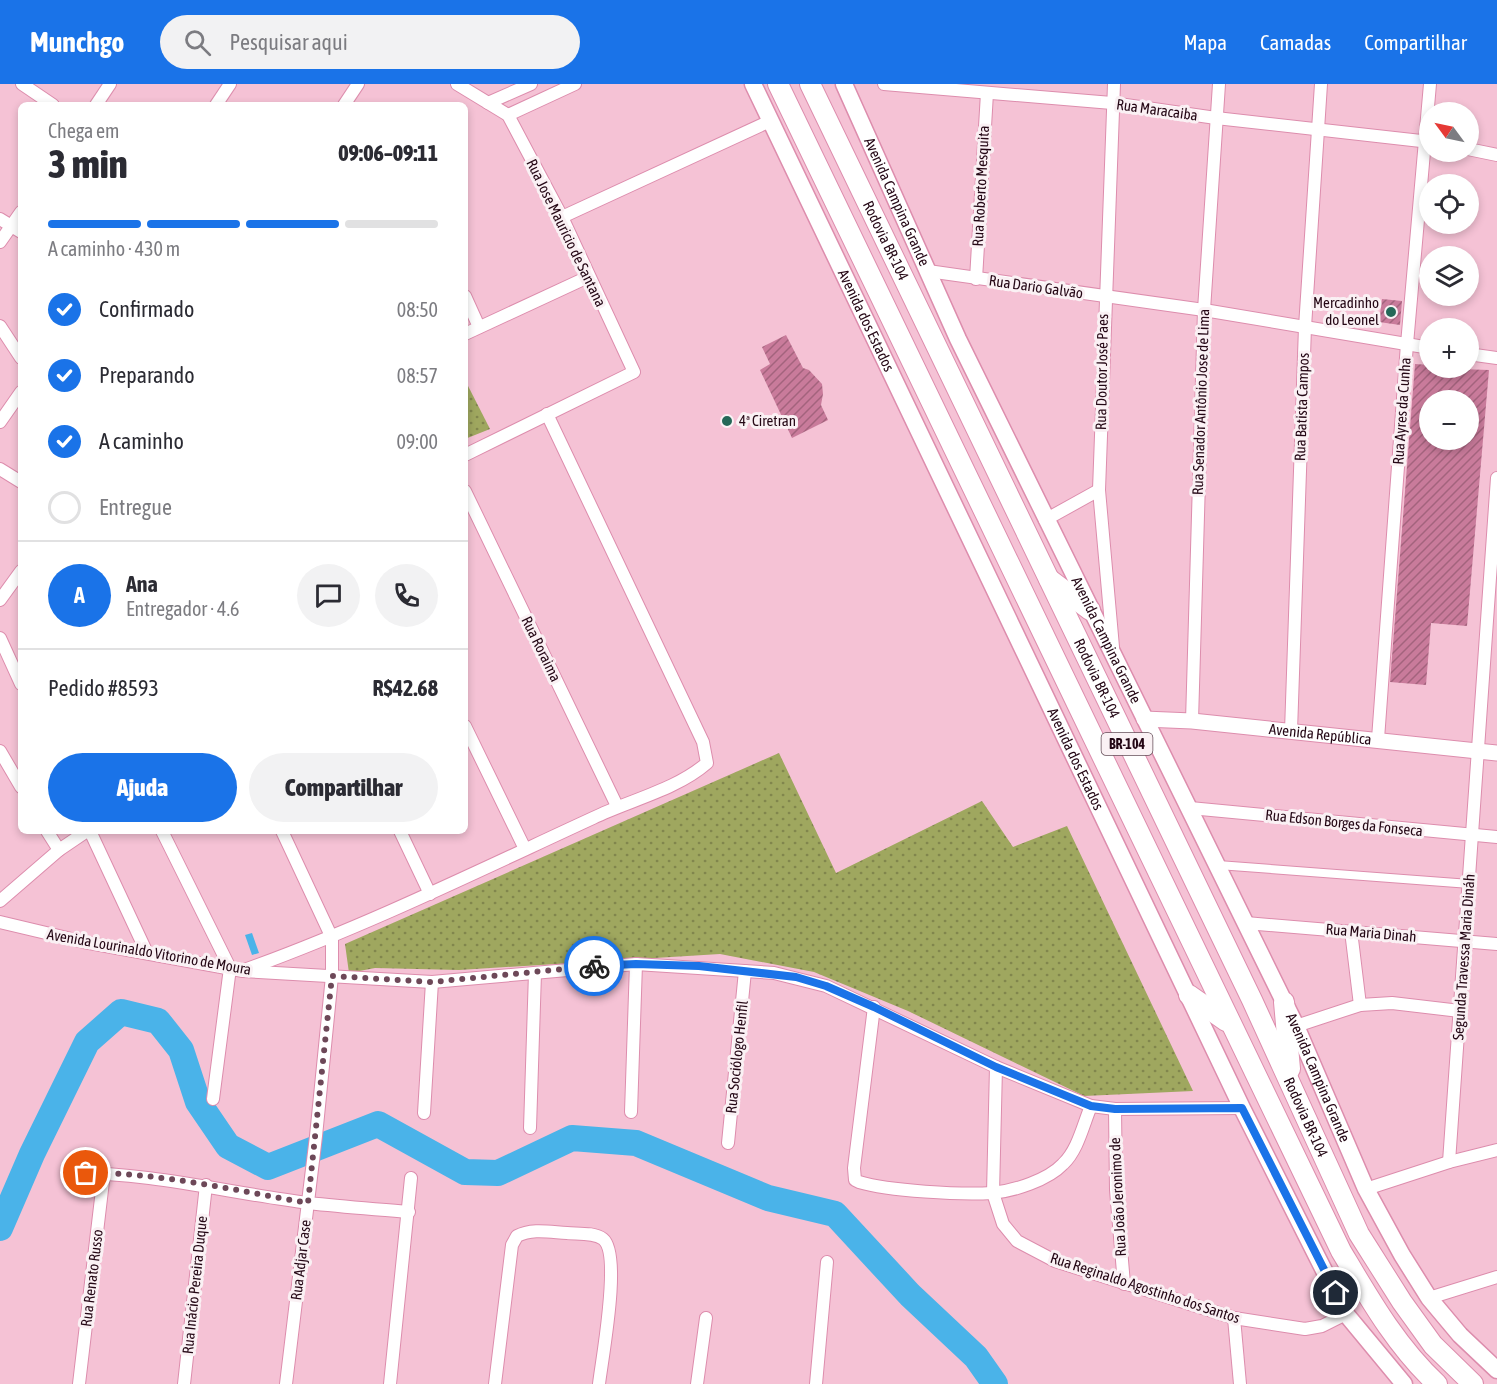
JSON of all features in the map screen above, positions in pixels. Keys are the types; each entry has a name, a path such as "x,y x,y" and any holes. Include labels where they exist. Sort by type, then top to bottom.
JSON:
{"highway":[{"name":"Rodovia BR-104","path":"778,84 1341,1251 1384,1323 1418,1366 1437,1384"},
{"name":"Rodovia BR-104","path":"810,84 1291,1083 1359,1234 1401,1302 1433,1345 1473,1384"},
{"path":"1045,576 1090,610"},
{"path":"1189,995 1229,1022"},
{"path":"1284,1002 1291,1083"}],"main road":[{"name":"Avenida dos Estados","path":"753,84 1242,1108 1346,1314 1404,1384"},
{"name":"Avenida Campina Grande","path":"844,84 928,271 1045,520 1190,808 1296,1026 1366,1189 1402,1255 1429,1298 1460,1335 1497,1370"}],"street":[{"path":"22,84 49,102"},
{"path":"98,102 110,84"},
{"path":"218,102 230,84"},
{"path":"346,102 358,84"},
{"path":"457,84 508,115 575,84"},
{"path":"488,103 531,84"},
{"name":"Rua Maracaiba","path":"884,84 1112,103 1216,118 1419,140"},
{"name":"Rua Doutor José Paes","path":"1114,84 1104,297 1099,490 1114,660"},
{"name":"Rua Senador Antônio Jose de Lima","path":"1192,721 1204,310 1219,84"},
{"name":"Rua Batista Campos","path":"1291,731 1305,327 1321,84"},
{"name":"Rua Ayres da Cunha","path":"1429,102 1430,84"},
{"name":"Rua Roberto Mesquita","path":"976,279 987,93"},
{"name":"Rua Jose Mauricio de Santana","path":"508,115 562,217 634,372 547,414"},
{"path":"562,217 770,121"},
{"path":"1479,152 1497,155"},
{"name":"Rua Ayres da Cunha","path":"1378,739 1407,344 1426,162"},
{"path":"0,242 11,226"},
{"name":"Rua Dario Galvão","path":"928,271 1204,310 1419,346"},
{"path":"468,332 588,277"},
{"path":"468,303 479,327"},
{"path":"0,326 18,353"},
{"path":"1479,356 1497,358"},
{"path":"0,422 18,396"},
{"path":"243,971 332,938 617,806 692,776 707,763 703,742 547,414 468,454"},
{"path":"0,469 18,480"},
{"name":"Segunda Travessa Maria Dináh","path":"1449,1162 1492,591 1497,478"},
{"path":"1045,520 1099,490"},
{"name":"Rua Roraima","path":"468,497 617,806"},
{"path":"0,600 18,575"},
{"path":"0,638 17,664"},
{"name":"Avenida República","path":"1144,720 1192,721 1497,753"},
{"path":"468,732 525,849"},
{"path":"0,751 18,782"},
{"name":"Rua Edson Borges da Fonseca","path":"1190,808 1497,837"},
{"path":"49,834 59,850"},
{"path":"0,900 59,850 83,834"},
{"path":"89,834 147,953"},
{"path":"163,834 230,968 213,1099"},
{"path":"283,834 332,938"},
{"path":"401,834 430,894"},
{"path":"1218,865 1470,884"},
{"name":"Avenida Lourinaldo Vitorino de Moura","path":"0,922 84,942 243,971 432,982 636,964 745,971 796,977 826,986 996,1067 1091,1106 1115,1109 1242,1108"},
{"name":"Rua Maria Dinah","path":"1246,923 1497,945"},
{"path":"1351,931 1360,1005"},
{"name":"Rua Adjar Case","path":"286,1384 316,1136 332,976 332,938"},
{"path":"632,1112 636,964"},
{"name":"Rua Sociólogo Henfil","path":"728,1143 745,971"},
{"path":"530,1128 535,973"},
{"path":"424,1113 432,982"},
{"path":"1296,1026 1360,1005 1392,1003 1460,1011"},
{"path":"874,1007 854,1168 855,1180 866,1184 949,1192 993,1193 1051,1174 1065,1163 1074,1148 1091,1106"},
{"name":"Rua Reginaldo Agostinho dos Santos","path":"996,1067 993,1193 1003,1224 1017,1241 1055,1261 1234,1318 1305,1329 1322,1326 1346,1314"},
{"name":"Rua João Jeronimo de","path":"1115,1109 1116,1190 1124,1284"},
{"path":"1366,1189 1449,1162 1497,1150"},
{"path":"69,1173 104,1173 206,1185 308,1203 410,1212"},
{"name":"Rua Renato Russo","path":"79,1384 104,1173"},
{"path":"390,1384 410,1212 411,1178"},
{"name":"Rua Inácio Pereira Duque","path":"184,1384 206,1185"},
{"path":"495,1384 510,1257 517,1236 535,1231 594,1235 603,1239 609,1247 613,1276 599,1384"},
{"path":"816,1384 827,1262"},
{"path":"1429,1298 1497,1277"},
{"path":"697,1384 706,1318"},
{"path":"1234,1318 1240,1384"}],"green space":[{"path":"468,386 490,429 468,438"},
{"path":"779,753 836,873 982,801 1013,847 1067,826 1193,1091 1084,1096 908,1011 814,972 720,954 459,970 375,968 349,973 345,944"}],"water":[{"path":"252,933 259,953 252,955 245,935"}],"building":[{"name":"Mercadinho do Leonel","path":"1382,299 1402,301 1400,325 1379,322"},
{"name":"4ª Ciretran","path":"786,335 803,368 809,370 822,384 821,405 828,420 792,438 760,370 770,364 762,347"},
{"path":"1415,364 1419,364 1419,378 1479,378 1479,370 1489,370 1467,626 1431,623 1426,685 1390,682"}],"waterway":[{"path":"0,1228 32,1154 87,1042 121,1012 158,1021 181,1050 198,1102 228,1146 268,1167 378,1124 465,1172 498,1173 572,1138 636,1143 768,1198 835,1214 910,1295 976,1357 995,1384"}],"way so far":[{"path":"86,1173 206,1185 308,1203 332,976 432,982 594,966"}],"place":[{"name":"Mercadinho do Leonel","path":"1391,312"},
{"name":"4ª Ciretran","path":"727,421"}],"route":[{"path":"594,966 636,964 699,966 796,977 826,986 996,1067 1091,1106 1115,1109 1242,1108 1336,1293"}]}
